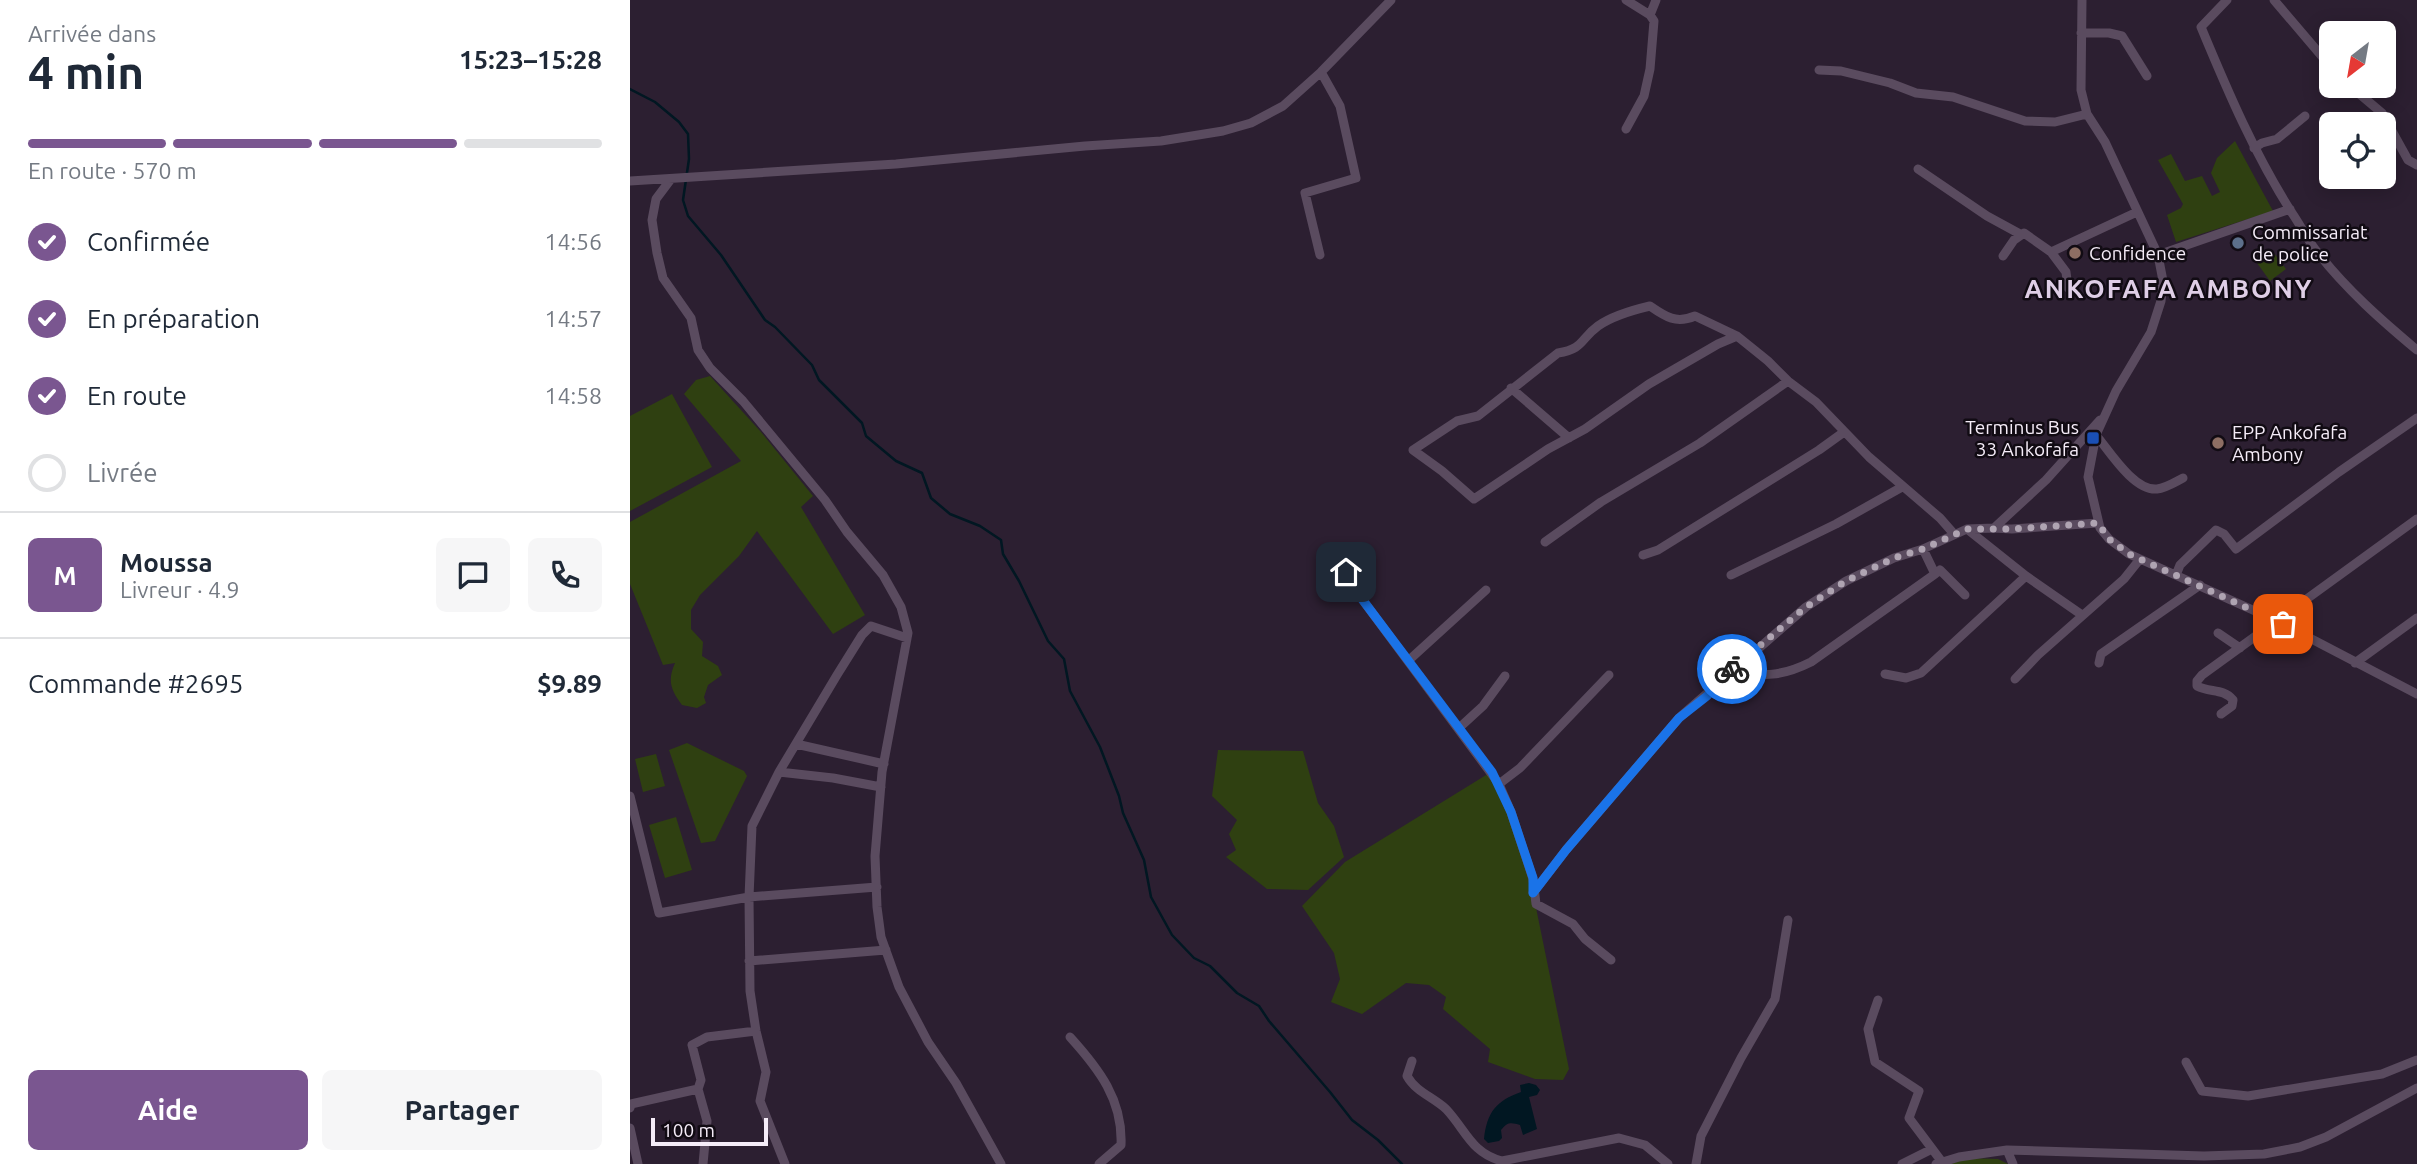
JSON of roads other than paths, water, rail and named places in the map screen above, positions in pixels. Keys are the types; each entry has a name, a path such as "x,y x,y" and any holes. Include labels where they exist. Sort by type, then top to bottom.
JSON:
{"street":[{"path":"630,181 896,164 1161,141 1223,131 1251,123 1283,106 1321,72 1391,0"},
{"path":"1626,0 1650,15 1654,21 1654,38 1644,96 1626,130"},
{"path":"1650,15 1656,0"},
{"path":"2082,0 2081,90 2087,114 2105,142 2158,255 2163,281 2161,301 2151,332 2116,391 2096,435 2088,477 2098,523 2109,539 2140,559 2277,621 2417,694"},
{"path":"2227,0 2201,27 2254,148 2317,252 2378,318 2417,350"},
{"path":"2274,0 2319,53"},
{"path":"2081,33 2122,36 2147,76"},
{"path":"1819,70 1841,71 1890,82 1916,93 1953,97 2025,121 2055,122 2087,114"},
{"path":"1320,255 1305,193 1356,178 1340,106 1321,72"},
{"path":"2364,98 2381,112"},
{"path":"2254,148 2277,139 2305,116"},
{"path":"2396,146 2408,160 2417,165"},
{"path":"1919,169 1987,216 2020,234 2024,233 2051,252 2066,272 2068,288"},
{"path":"671,179 656,199 652,220 657,253 663,278 691,318 698,351 825,500 847,532 883,575 901,607 908,633 884,764 875,856 881,937 900,987 928,1042 956,1083 1000,1164"},
{"path":"2158,255 2290,209"},
{"path":"2051,252 2137,212"},
{"path":"2003,256 2020,234"},
{"path":"1737,336 1648,384 1585,429 1548,449 1474,499 1413,450 1457,421 1478,416 1558,353 1573,351 1597,327 1630,311 1650,306 1663,315 1682,321 1695,316 1737,336 1816,402 1844,432 1902,487 1940,518 1954,534"},
{"path":"1545,542 1601,502 1700,443 1788,381"},
{"path":"1511,388 1569,438"},
{"path":"1994,527 2046,480 2106,413"},
{"path":"2176,575 2180,565 2216,530 2224,534 2236,549 2417,418"},
{"path":"1643,555 1658,550 1844,432"},
{"path":"2096,435 2137,484 2147,489 2160,489 2183,478"},
{"path":"1731,575 1825,529 1902,487"},
{"path":"2221,714 2232,706 2233,700 2226,692 2202,689 2197,685 2202,675 2417,519"},
{"path":"1533,893 1566,850 1679,718 1806,607 1846,581 1894,558 1923,549 1967,529 2098,523"},
{"path":"1967,529 2026,576 2082,615"},
{"path":"1923,549 1935,574"},
{"path":"1325,551 1346,572 1359,595 1499,784 1533,878 1536,904 1573,924 1585,940 1611,960"},
{"path":"2015,679 2124,579 2140,559"},
{"path":"1732,669 1770,675 1790,672 1811,662 1940,570 1965,595"},
{"path":"1885,674 1906,678 1921,673 2026,576"},
{"path":"2099,663 2101,654 2200,585"},
{"path":"1408,661 1486,590"},
{"path":"2355,663 2417,618"},
{"path":"785,1164 760,1101 766,1072 750,991 752,826 779,772 855,645 871,626 906,638"},
{"path":"2218,633 2240,648"},
{"path":"1499,784 1520,768 1609,675"},
{"path":"1459,728 1483,706 1505,677"},
{"path":"796,744 884,764"},
{"path":"779,772 834,778 881,788"},
{"path":"630,796 659,913 750,897 877,887"},
{"path":"1696,1164 1701,1136 1775,999 1788,920"},
{"path":"750,961 886,950"},
{"path":"1878,1000 1868,1029 1875,1062 1919,1091 1909,1118 1939,1163 2007,1150 2204,1160 2264,1154 2300,1147 2326,1137 2417,1088"},
{"path":"703,1164 708,1121 698,1089 701,1080 692,1045 707,1037 756,1031"},
{"path":"1070,1037 1112,1092 1121,1132 1121,1145 1099,1164"},
{"path":"2186,1062 2202,1091 2248,1096 2382,1074 2417,1060"},
{"path":"1412,1061 1407,1076 1412,1085 1445,1108 1474,1145 1489,1157 1502,1161 1619,1138 1645,1145 1668,1164"},
{"path":"630,1108 631,1104 698,1089"},
{"path":"630,1128 638,1164"},
{"path":"1902,1164 1932,1149"},
{"path":"2007,1150 2013,1164"}],"water":[{"path":"1529,1083 1540,1090 1537,1095 1529,1097 1537,1129 1523,1135 1520,1125 1509,1123 1501,1130 1502,1138 1499,1141 1488,1143 1484,1139 1485,1130 1494,1109 1505,1099 1521,1092 1520,1085"}],"waterway":[{"path":"630,89 655,102 679,122 688,134 689,159 683,200 688,216 721,255 765,320 812,365 819,380 862,423 866,436 896,461 922,473 931,498 950,514 980,526 1001,540 1003,554 1048,641 1064,659 1070,691 1100,747 1123,813 1144,860 1151,897 1172,935 1194,958 1210,966 1237,993 1259,1006 1352,1120 1378,1140 1402,1164"}],"place":[{"name":"Commissariat de police","path":"2238,243"},
{"name":"Confidence","path":"2075,253"},
{"name":"Terminus Bus 33 Ankofafa","path":"2093,438"},
{"name":"EPP Ankofafa Ambony","path":"2218,443"}],"district":[{"name":"ANKOFAFA AMBONY","path":"2169,289"}]}
